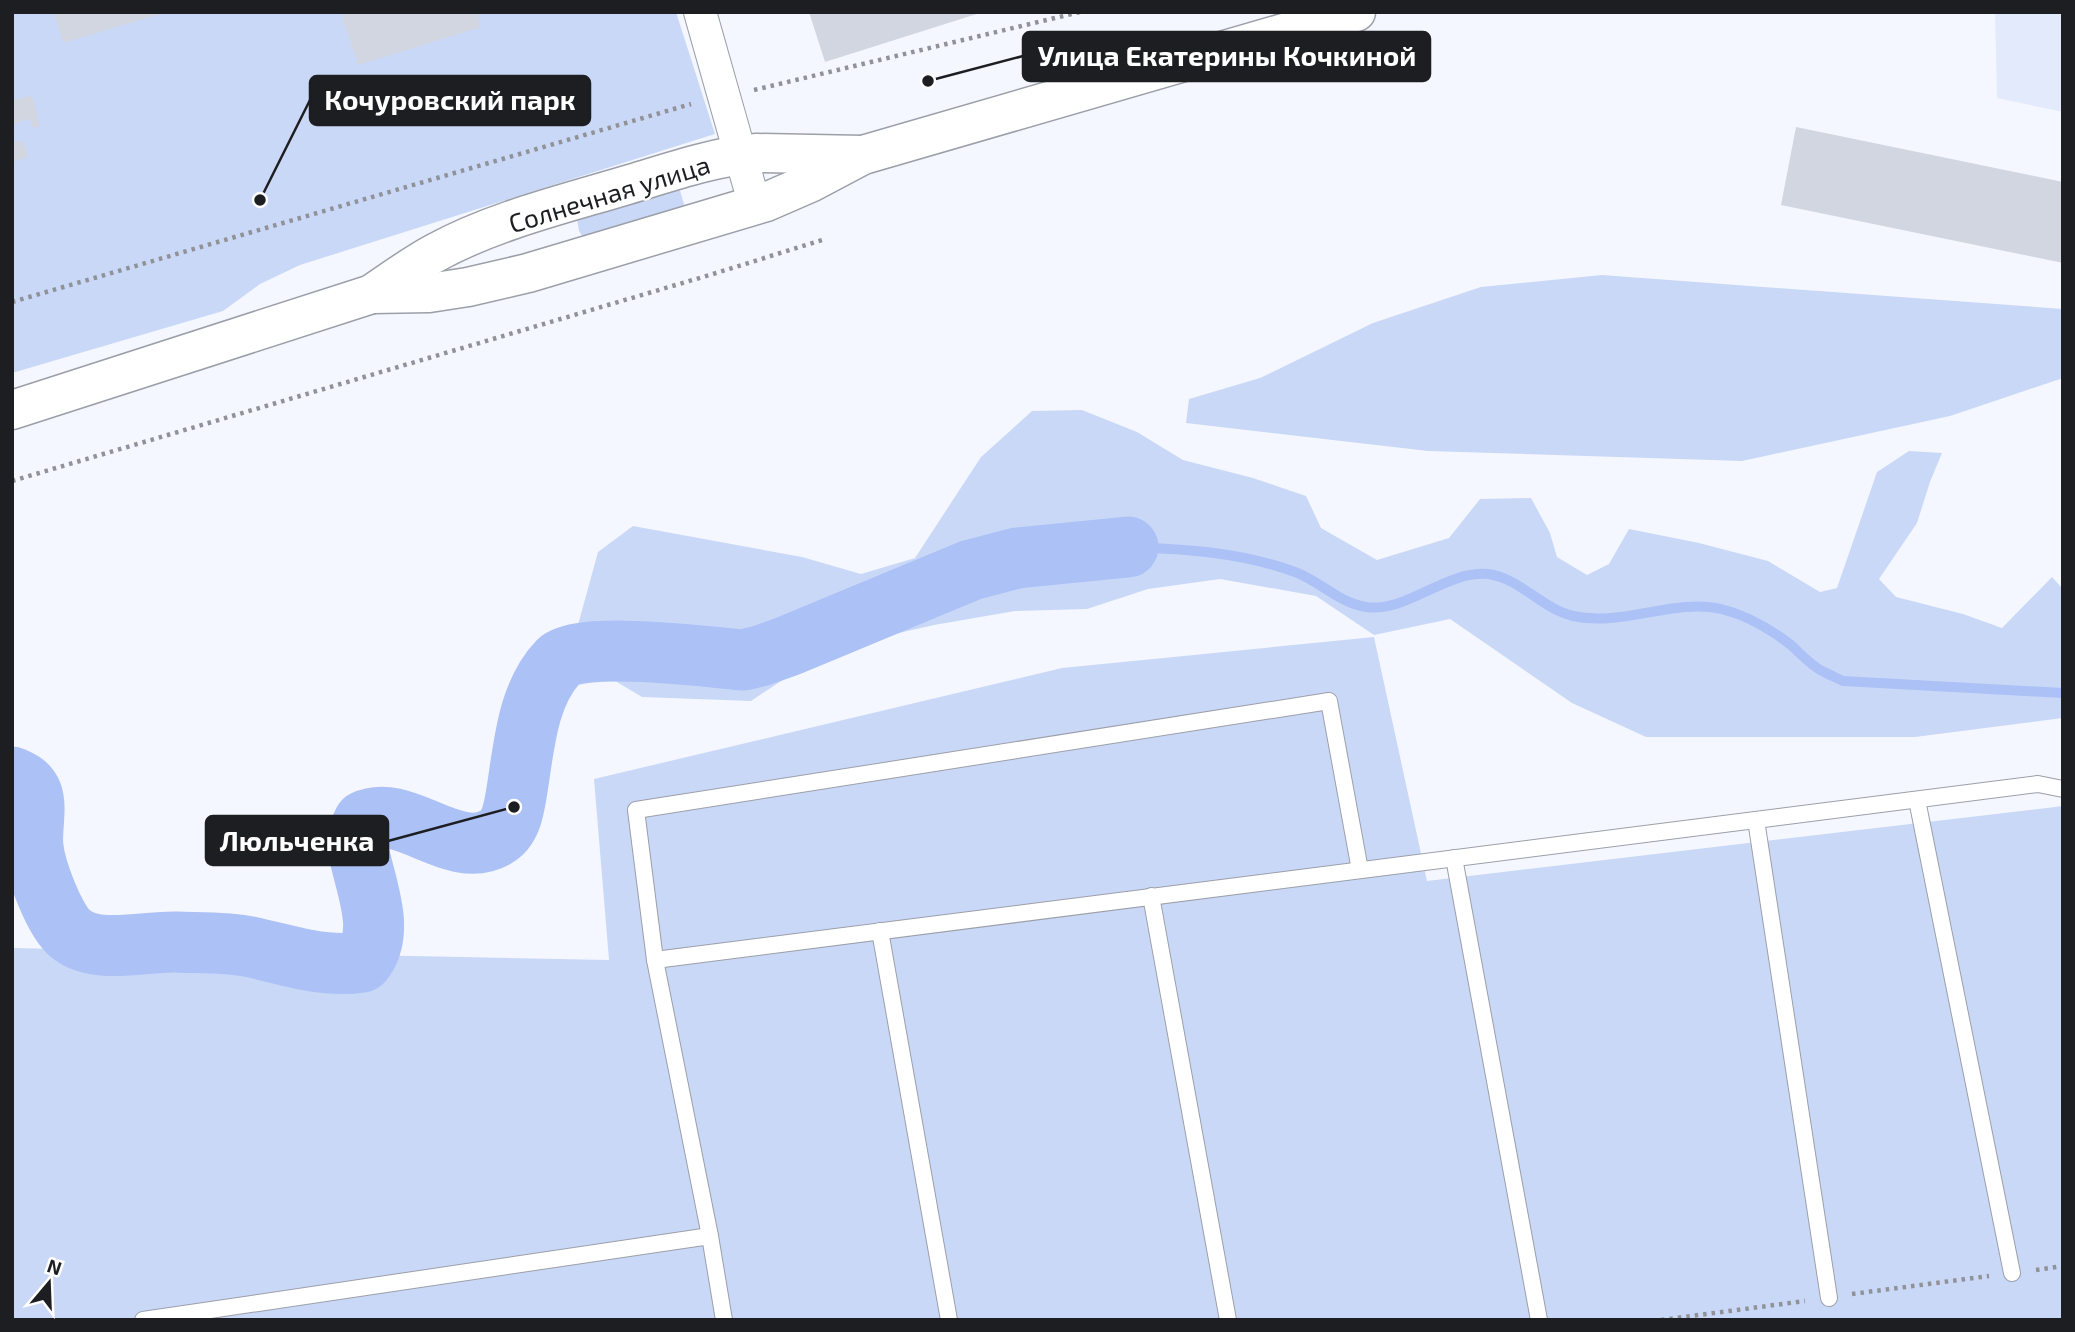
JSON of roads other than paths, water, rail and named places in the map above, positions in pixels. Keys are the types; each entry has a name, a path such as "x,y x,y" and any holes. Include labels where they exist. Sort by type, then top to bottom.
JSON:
{"main road":[{"name":"Солнечная улица","path":"372,294 429,293 528,273 755,206 812,182 863,155 1356,12"},
{"name":"Солнечная улица","path":"12,410 372,294 416,264 463,239 526,216 680,169 741,154 863,155"}],"street":[{"path":"700,12 755,206"}],"lane":[{"path":"724,1320 655,960 636,810 1329,701 1360,870"},
{"path":"655,960 2038,784 2063,789"},
{"path":"1917,800 2012,1273"},
{"path":"1756,820 1829,1298"},
{"path":"1454,858 1539,1320"},
{"path":"1151,896 1228,1320"},
{"path":"880,931 949,1320"},
{"path":"144,1320 710,1236"}],"waterway":[{"path":"1128,547 1233,556 1274,565 1295,572 1338,597 1366,607 1396,604 1457,578 1488,574 1510,581 1551,607 1573,616 1611,618 1685,607 1721,609 1766,628 1791,645 1815,667 1843,681 2063,693"},
{"path":"12,777 26,785 32,794 33,847 46,894 58,918 71,934 81,940 107,945 223,943 319,962 362,962 370,949 373,934 371,903 357,841 364,821 379,817 396,819 463,842 480,843 501,833 509,823 513,810 533,705 548,674 559,661 572,655 618,651 743,660 788,646 971,570 1017,558 1128,547"}],"place":[{"name":"Улица Екатерины Кочкиной","path":"928,81"},
{"name":"Кочуровский парк","path":"260,200"},
{"name":"Люльченка","path":"514,807"}]}
